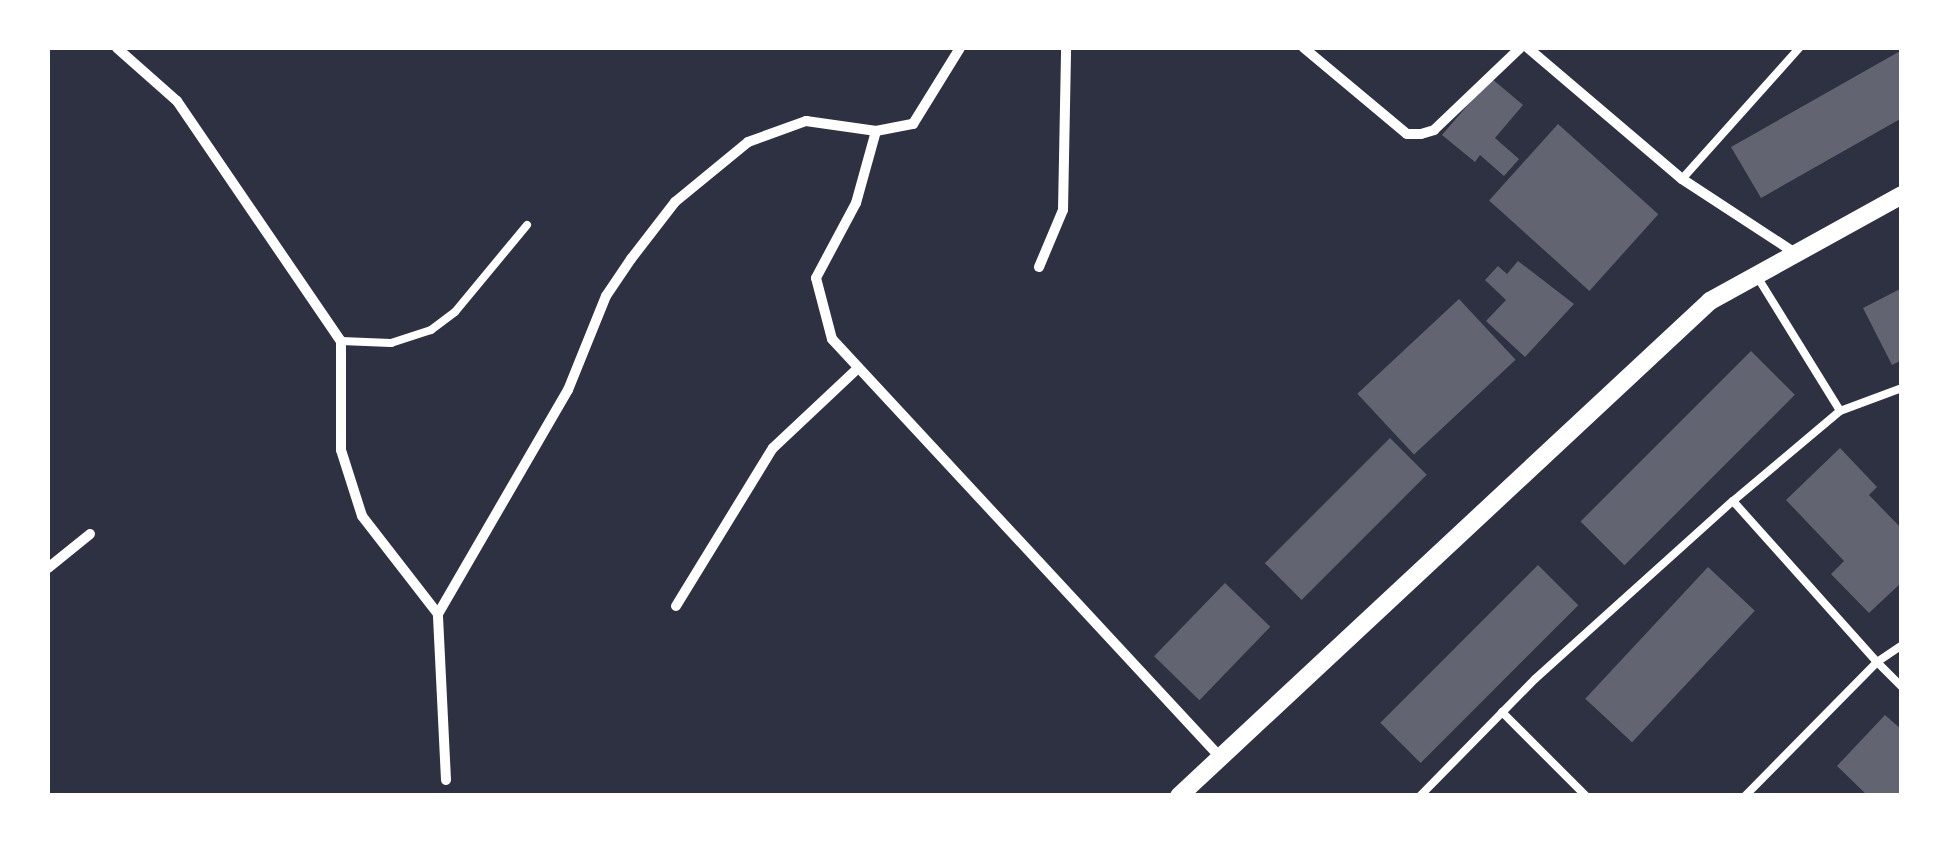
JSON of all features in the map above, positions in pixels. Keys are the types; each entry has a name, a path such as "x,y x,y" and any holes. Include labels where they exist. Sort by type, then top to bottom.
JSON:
{"street":[{"path":"118,48 177,100 341,341 341,450 362,516 438,614"},
{"path":"446,780 438,614 568,390 606,296 676,202 748,142 806,121 876,131 913,124 960,48"},
{"path":"1038,268 1063,210 1066,48"},
{"path":"1304,48 1408,134 1434,130 1524,48 1682,178 1796,252"},
{"path":"876,131 856,202 816,278 832,339 856,370 1220,757"},
{"path":"1179,796 1710,301 1902,195"},
{"path":"676,606 773,448 856,370"},
{"path":"48,568 90,534"}],"lane":[{"path":"1682,178 1799,48"},
{"path":"341,341 391,343 430,330 455,312 527,225"},
{"path":"1756,274 1840,411"},
{"path":"1420,796 1502,712 1733,501 1840,411 1902,388"},
{"path":"1733,501 1902,686"},
{"path":"1745,796 1877,662 1902,645"},
{"path":"1502,712 1586,796"}],"building":[{"path":"1902,50 1902,118 1761,198 1731,147"},
{"path":"1491,78 1523,105 1495,138 1519,159 1504,176 1480,155 1475,162 1442,135"},
{"path":"1558,124 1658,214 1589,291 1489,201"},
{"path":"1518,261 1574,304 1525,357 1486,321 1506,300 1485,280 1498,266 1507,274"},
{"path":"1902,288 1902,360 1892,365 1863,308"},
{"path":"1459,299 1516,360 1414,455 1357,394"},
{"path":"1751,351 1795,395 1624,565 1581,521"},
{"path":"1390,438 1427,475 1302,600 1265,563"},
{"path":"1840,448 1877,487 1869,495 1902,529 1902,582 1869,613 1831,574 1844,561 1786,500"},
{"path":"1538,565 1578,605 1421,763 1380,723"},
{"path":"1708,567 1755,611 1632,742 1585,699"},
{"path":"1225,583 1270,627 1199,700 1154,656"},
{"path":"1885,715 1902,730 1902,796 1868,796 1837,766"}]}
